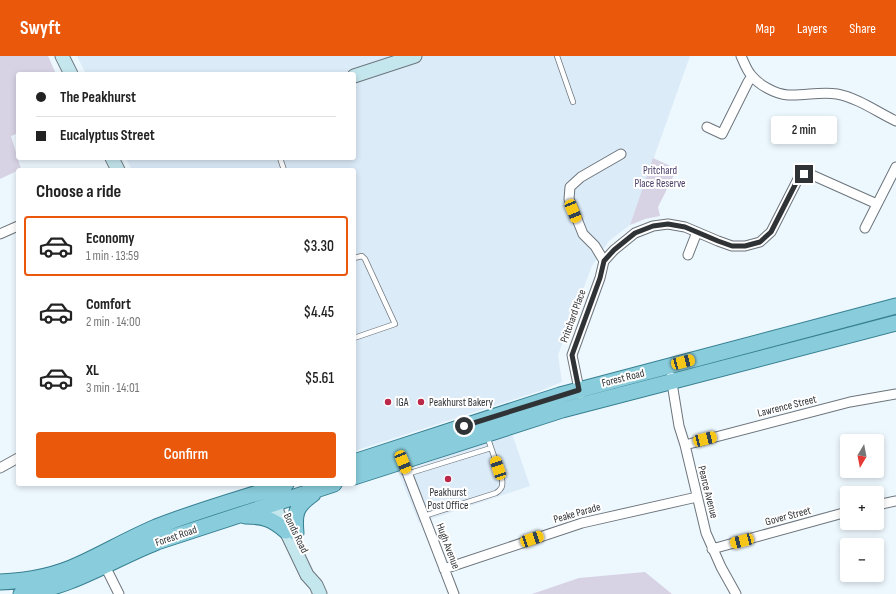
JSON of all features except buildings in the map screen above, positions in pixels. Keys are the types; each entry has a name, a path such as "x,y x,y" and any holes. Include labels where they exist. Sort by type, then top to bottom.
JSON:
{"main road":[{"path":"62,56 70,72"},
{"path":"356,75 415,56"},
{"name":"Forest Road","path":"356,477 405,468 489,441 580,397 668,366 895,306"},
{"name":"Forest Road","path":"356,461 519,408 672,381 896,323"},
{"name":"Forest Road","path":"0,582 37,578 66,570 142,533 270,486"},
{"name":"Bonds Road","path":"270,486 277,503 277,512 291,532 307,575 318,589"},
{"path":"237,516 265,517 291,532 299,506 328,486"},
{"name":"Forest Road","path":"21,594 43,590 63,584 157,542 328,486"}],"street":[{"path":"741,56 752,76 763,85 777,92 788,95 817,93 836,94 849,97 896,121"},
{"path":"708,127 722,134 752,76"},
{"path":"604,261 595,246 583,234 569,199 570,187 580,177 621,154"},
{"path":"865,228 876,204 896,168"},
{"name":"Pritchard Place","path":"580,397 572,355 600,278 604,261 627,238 644,229 674,224 718,241 738,246 760,242 771,232 798,179 804,174 812,175 876,204"},
{"path":"0,234 16,227"},
{"path":"688,255 697,232"},
{"name":"Pearce Avenue","path":"668,366 672,381 679,426 706,533 712,549 736,594"},
{"name":"Lawrence Street","path":"684,444 850,402 896,394"},
{"path":"0,468 16,459"},
{"name":"Hugh Avenue","path":"405,468 454,594"},
{"name":"Peake Parade","path":"444,569 582,523 697,497"},
{"path":"884,504 896,501"},
{"name":"Gover Street","path":"712,549 840,514"},
{"path":"105,566 119,594"}],"lane":[{"path":"557,56 573,102"},
{"path":"356,258 362,256 365,259 395,324 356,337"},
{"path":"424,516 496,493 501,489 503,483 489,441"}],"shaded area":[{"path":"77,56 690,56 630,225 609,241 592,266 558,355 562,382 540,391 356,450 356,168 131,168 127,160 356,160 356,72 85,72"},
{"path":"511,431 530,486 419,523 399,474"}],"green space":[{"path":"0,56 48,56 55,72 16,72 16,134 11,136 16,152 16,160 18,160 21,168 16,168 16,171 0,179"},
{"name":"Pritchard Place Reserve","path":"653,158 677,169 658,207 660,216 645,219 630,225"},
{"path":"645,572 672,594 532,594 579,578"}],"place":[{"name":"IGA","path":"388,402"},
{"name":"Peakhurst Bakery","path":"421,402"},
{"name":"Peakhurst Post Office","path":"448,479"}],"route":[{"path":"464,426 579,390 572,355 600,278 604,261 627,238 653,226 674,224 732,246 745,246 760,242 771,232 798,179 804,174"}]}
